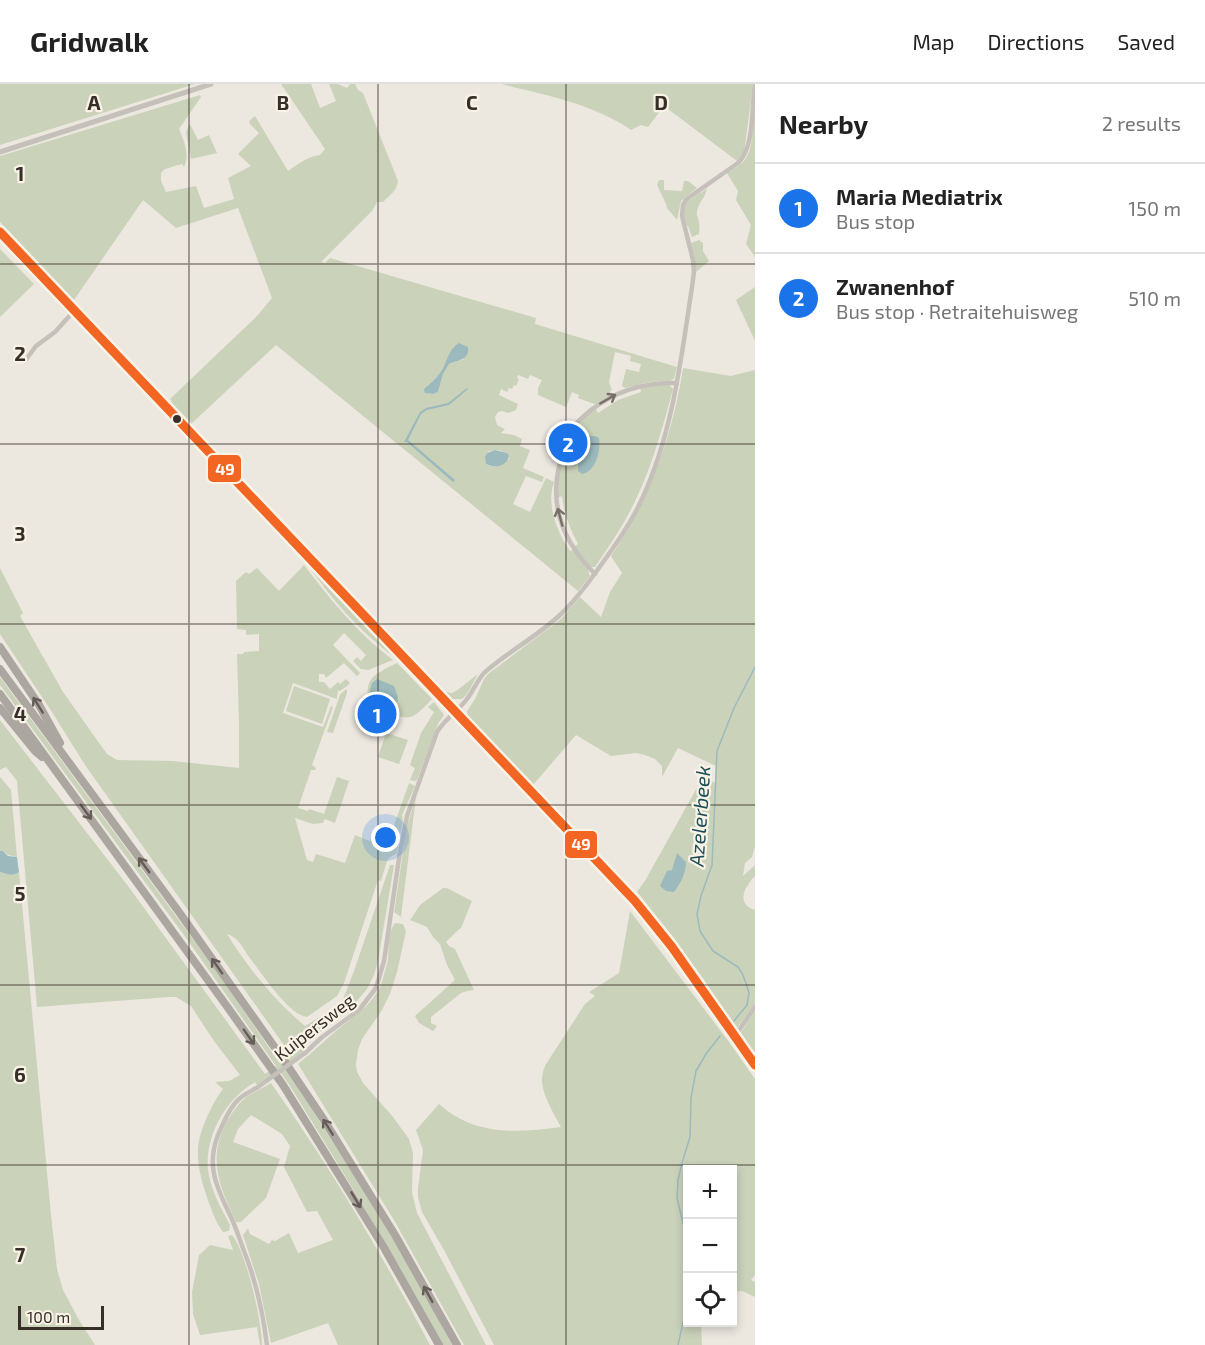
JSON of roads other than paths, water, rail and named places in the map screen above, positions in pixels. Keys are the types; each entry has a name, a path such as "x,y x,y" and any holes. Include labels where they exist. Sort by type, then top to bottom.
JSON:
{"highway":[{"path":"0,647 39,705 78,774"},
{"path":"0,669 179,912 283,1059 324,1120 395,1235 457,1345"},
{"path":"0,694 283,1085 377,1236 439,1345"},
{"path":"0,708 34,751 51,765"}],"main road":[{"path":"0,232 642,910 672,947 755,1065"}],"street":[{"path":"0,152 211,84"},
{"name":"Kuipersweg","path":"267,1345 264,1321 245,1253 215,1182 212,1162 216,1137 230,1111 241,1097 305,1053 359,1010 376,988 384,961 407,816 437,732 467,699 481,676 560,616 578,596 626,528 646,489 665,435 677,383 694,272 681,210 686,200 738,163 747,151 755,85"},
{"path":"25,361 34,348 55,332 74,311"},
{"path":"595,574 587,567 569,541 557,508 556,480 559,463 569,436 575,425 586,415 602,402 619,393 646,385 677,383"},
{"path":"735,1036 755,1007"}],"water":[{"path":"459,343 468,347 467,355 449,364 443,374 438,392 425,393 425,388 438,375 450,352"},
{"path":"467,388 449,405 427,410 421,414 408,440 455,480 453,482 407,442 404,442 420,412 426,408 448,403"},
{"path":"590,436 599,438 598,454 591,469 582,474 578,471 578,461 582,448"},
{"path":"495,450 507,453 508,459 504,464 490,466 486,464 485,457 487,453"},
{"path":"377,679 394,686 398,697 397,702 388,702 371,694 372,683"},
{"path":"0,851 8,856 17,857 19,872 17,874 0,872"},
{"path":"677,853 686,862 684,874 674,892 666,891 660,886 667,871 672,870"}],"waterway":[{"name":"Azelerbeek","path":"734,1021 747,1005 749,993 746,983 738,967 713,951 700,931 697,914 712,865 717,751 734,708 755,667"},
{"name":"Azelerbeek","path":"678,1345 685,1314 686,1270 684,1227 677,1198 678,1180 690,1137 691,1098 696,1071 720,1036"}],"place":[{"name":"Zwanenhof","path":"568,443"},
{"name":"Maria Mediatrix","path":"377,714"}]}
